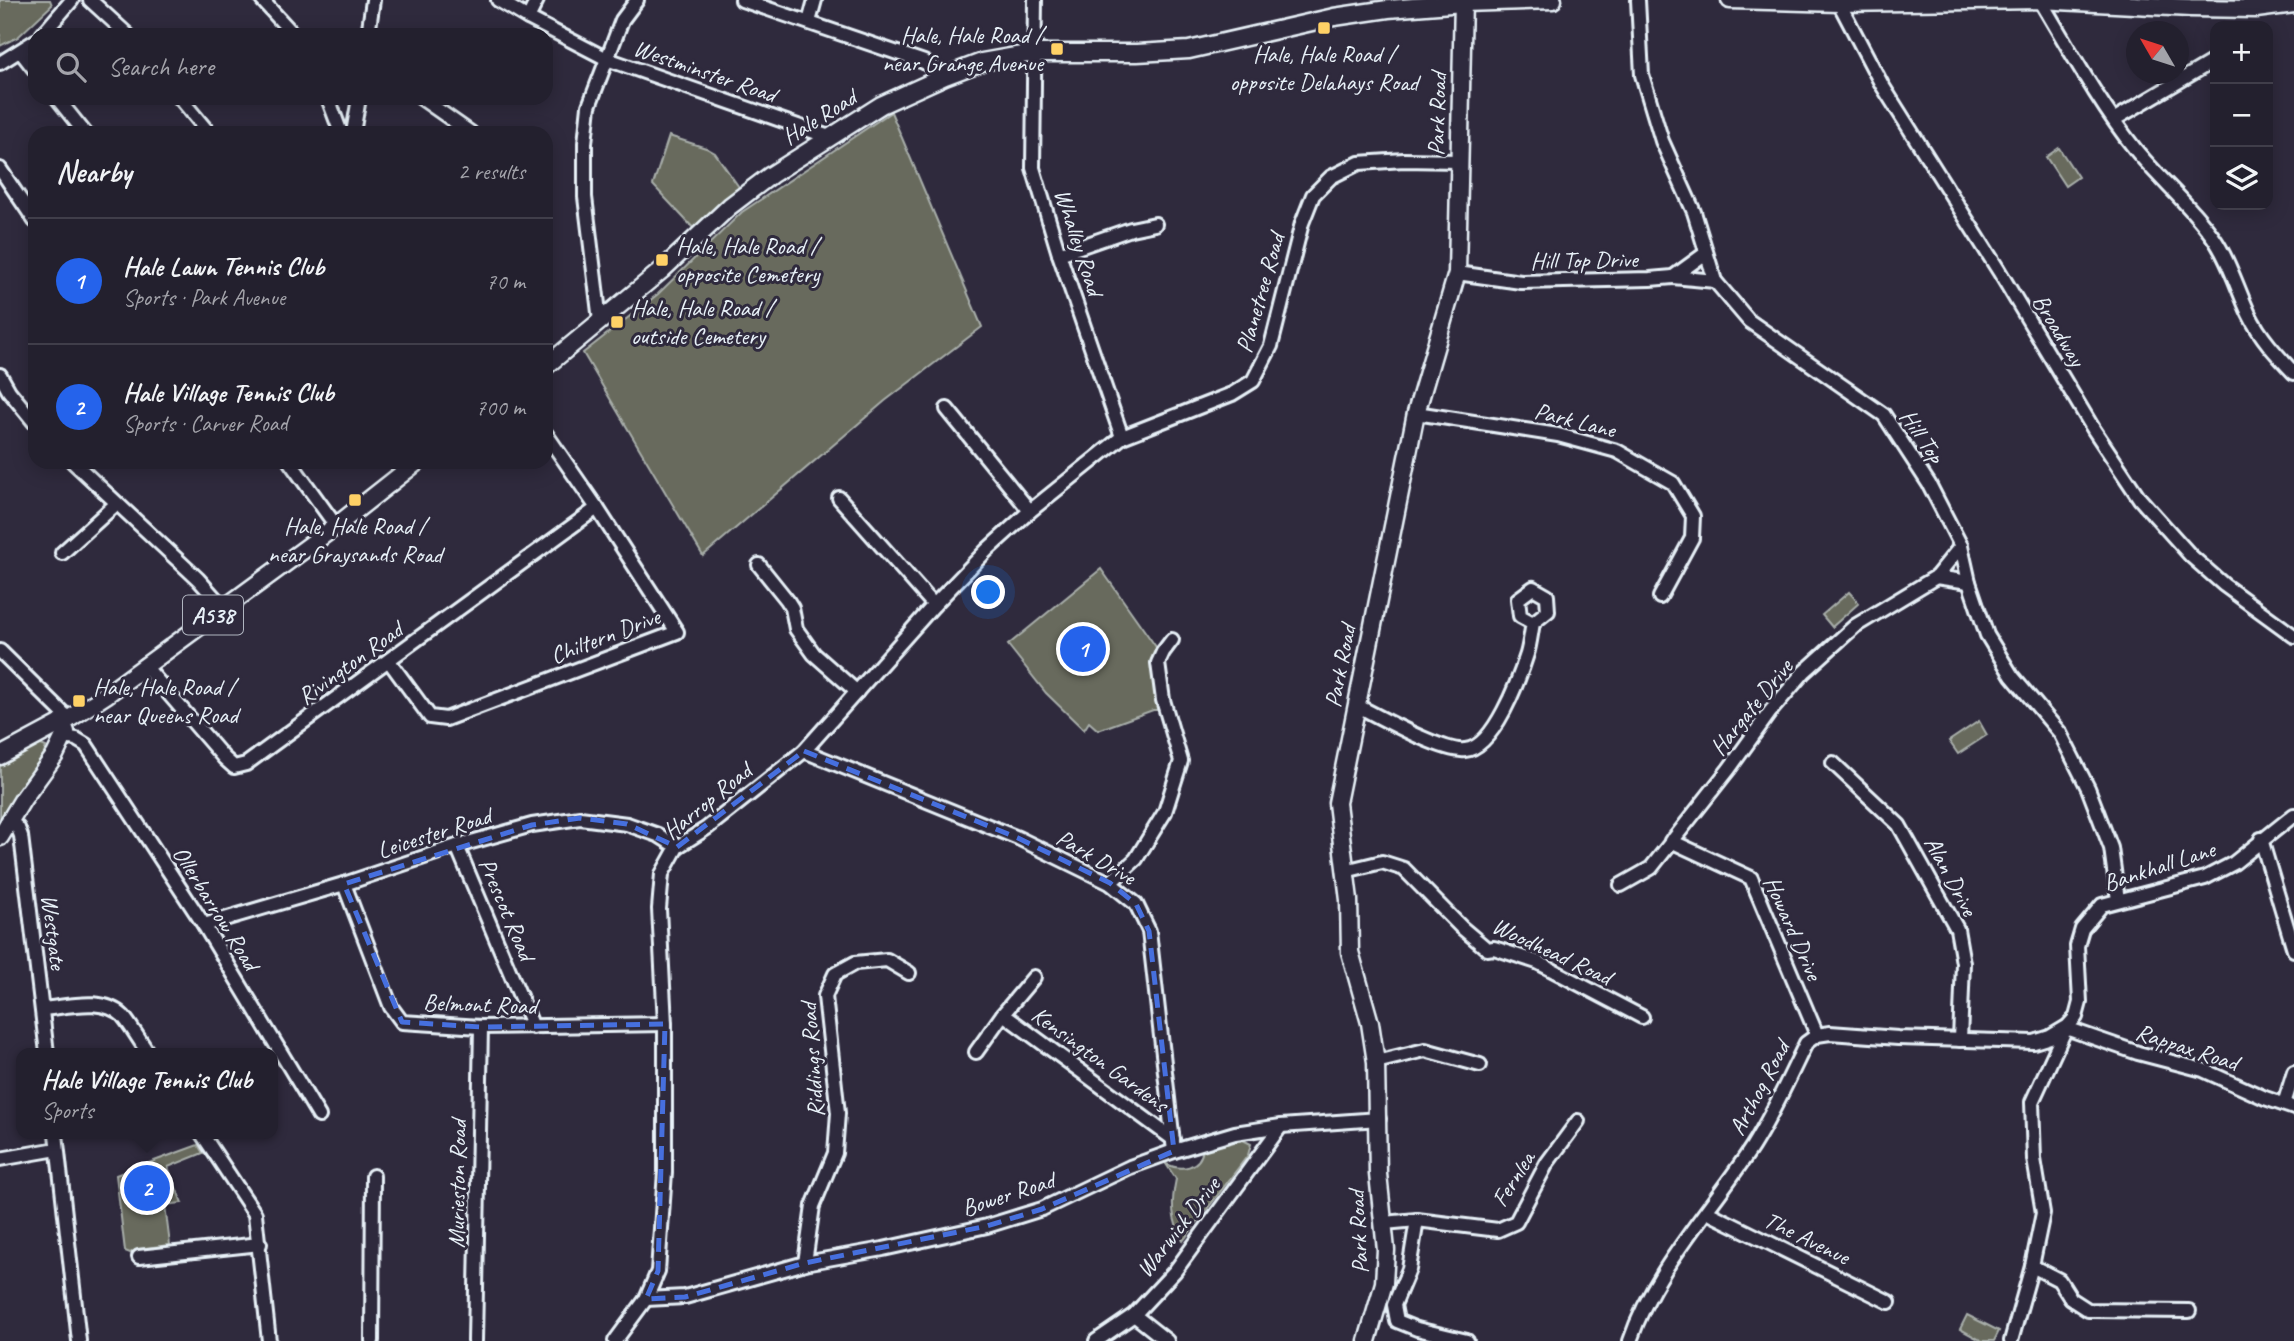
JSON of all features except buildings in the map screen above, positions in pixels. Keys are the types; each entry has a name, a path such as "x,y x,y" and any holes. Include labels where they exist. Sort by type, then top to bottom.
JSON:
{"main road":[{"name":"Hale Road","path":"553,360 662,270 730,206 771,175 881,105 982,62 1033,53 1189,50 1334,17 1388,9 1463,1 1553,0"},
{"path":"1730,0 1839,3 1917,0 2040,1 2256,9 2294,4"},
{"name":"Park Road","path":"1367,1341 1384,1283 1384,1223 1378,1174 1377,1062 1370,1023 1350,952 1349,900 1337,803 1416,412 1457,273 1463,1"},
{"name":"A538","path":"0,756 65,726 336,526 408,469"},
{"path":"0,837 55,755 65,726"}],"street":[{"path":"48,28 72,0"},
{"path":"90,0 120,28"},
{"path":"262,0 288,28"},
{"path":"369,28 373,0"},
{"name":"Westminster Road","path":"498,0 547,28"},
{"path":"528,18 537,0"},
{"path":"600,321 585,197 585,144 589,106 622,19 637,0"},
{"path":"742,0 924,62 945,76"},
{"path":"809,22 815,0"},
{"name":"Whalley Road","path":"1035,0 1033,169 1059,254 1122,437"},
{"name":"Hill Top","path":"1638,0 1642,75 1662,141 1694,212 1715,281 1749,321 1884,415 1928,484 1961,546 1969,582 1987,635 2012,676 2060,733 2088,788 2111,848 2118,900"},
{"path":"2040,1 2115,119 2150,167 2202,221 2232,271 2250,315 2267,342 2294,373"},
{"name":"Broadway","path":"1839,3 1882,85 2094,430 2140,499 2191,556 2224,585 2294,636"},
{"name":"Westminster Road","path":"553,31 607,59 829,137"},
{"path":"0,63 28,46"},
{"path":"21,52 28,61"},
{"path":"2115,119 2210,63"},
{"path":"63,105 79,126"},
{"path":"186,105 203,126"},
{"path":"331,105 338,126"},
{"path":"354,126 358,105"},
{"path":"431,105 461,126"},
{"name":"Planetree Road","path":"1030,511 1122,437 1233,394 1253,381 1271,346 1302,223 1313,195 1331,177 1359,163 1458,160"},
{"path":"0,169 28,211"},
{"path":"1059,254 1131,229 1155,225"},
{"name":"Hill Top Drive","path":"1457,273 1521,282 1673,277 1706,253"},
{"path":"1673,277 1715,281"},
{"path":"0,375 28,414"},
{"path":"947,409 1030,511"},
{"name":"Park Lane","path":"1416,412 1558,435 1605,447 1673,483 1693,516 1692,538 1660,597"},
{"name":"Chiltern Drive","path":"389,661 430,717 446,719 677,632 553,444"},
{"path":"81,469 198,579 223,607"},
{"path":"295,469 336,526"},
{"path":"839,498 934,605"},
{"path":"62,554 116,503"},
{"name":"Rivington Road","path":"144,666 223,758 234,767 246,764 597,508"},
{"name":"Harrop Road","path":"615,1341 646,1299 658,1271 664,1172 665,1024 659,909 662,874 677,847 707,828 804,751 934,605 987,550 1030,511"},
{"name":"Hargate Drive","path":"1620,885 1651,868 1770,712 1804,672 1855,626 1936,577 1961,546"},
{"path":"759,565 792,608 796,629 814,654 857,692"},
{"path":"1936,577 1969,582"},
{"path":"1356,705 1442,746 1465,751 1485,741 1501,716 1527,654 1533,622"},
{"path":"1110,883 1136,859 1165,812 1181,761 1163,700 1158,663 1172,640"},
{"name":"Ollerbarrow Road","path":"0,651 76,739 86,745 204,925 319,1116"},
{"name":"Park Drive","path":"804,751 1018,838 1110,883 1136,904 1149,931 1173,1144"},
{"name":"Alan Drive","path":"1833,763 1899,825 1957,929 1963,963 1960,1040"},
{"name":"Bankhall Lane","path":"2011,1341 2032,1266 2043,1213 2034,1159 2032,1102 2066,1028 2076,1017 2080,1002 2077,946 2082,929 2102,905 2160,892 2205,878 2234,863 2294,815"},
{"name":"Leicester Road","path":"204,925 532,825 580,818 627,824 658,835 677,847"},
{"name":"Westgate","path":"9,820 18,828 21,836 47,1048"},
{"path":"2261,839 2294,950"},
{"name":"Howard Drive","path":"1671,841 1751,878 1817,1035"},
{"name":"Prescot Road","path":"457,846 533,1027"},
{"name":"Woodhead Road","path":"1345,871 1381,862 1404,869 1461,927 1487,949 1494,948 1537,962 1642,1017"},
{"name":"Belmont Road","path":"344,884 391,1007 402,1022 481,1027 665,1024"},
{"name":"Riddings Road","path":"805,1263 813,1206 835,1153 838,1113 825,996 835,974 855,963 887,961 909,973"},
{"name":"Kensington Gardens","path":"976,1052 1034,977"},
{"path":"43,1009 99,1004 122,1015 145,1048"},
{"name":"Kensington Gardens","path":"1003,1014 1173,1144"},
{"name":"Murieston Road","path":"475,1341 481,1027"},
{"name":"Arthog Road","path":"1630,1341 1650,1295 1754,1145 1806,1043 1817,1035 1830,1032 2034,1042 2066,1028"},
{"name":"Rappax Road","path":"2066,1028 2138,1053 2203,1070 2289,1106"},
{"path":"1377,1062 1425,1050 1480,1065"},
{"path":"2289,1106 2294,1072"},
{"name":"Bower Road","path":"646,1299 685,1297 805,1263 987,1226 1031,1212 1130,1167 1173,1144 1281,1126 1379,1119"},
{"name":"Fernlea","path":"1384,1223 1417,1220 1499,1230 1516,1222 1547,1163 1578,1121"},
{"name":"Warwick Drive","path":"1096,1341 1134,1315 1175,1270 1281,1126"},
{"path":"56,1139 79,1341"},
{"path":"205,1139 255,1214 260,1244 267,1341"},
{"path":"0,1159 57,1149"},
{"path":"372,1341 373,1176"},
{"name":"The Avenue","path":"1706,1212 1889,1302"},
{"path":"1417,1220 1409,1269 1394,1305 1397,1321 1468,1341"},
{"path":"139,1257 260,1244"},
{"path":"2032,1266 2059,1280 2070,1299 2088,1310 2189,1311"},
{"path":"1134,1315 1167,1341"}],"highlighted area":[{"path":"804,751 1018,838 1110,883 1136,904 1149,931 1174,1151 1042,1209 987,1226 805,1263 685,1297 646,1299 658,1271 665,1024 481,1027 402,1022 344,884 532,825 580,818 627,824 677,847"}],"green space":[{"path":"0,0 50,0 52,5 18,37 0,46"},
{"path":"891,112 982,327 885,401 703,556 583,353 658,294 742,212"},
{"path":"669,136 715,153 741,190 696,231 653,185"},
{"path":"2059,148 2078,177 2065,186 2046,157"},
{"path":"1101,569 1156,647 1152,674 1158,710 1098,730 1089,722 1084,730 1046,693 1008,645"},
{"path":"1849,592 1859,603 1832,627 1822,615"},
{"path":"1979,721 1987,735 1958,754 1949,741"},
{"path":"39,744 46,747 44,754 0,818 0,766"},
{"path":"1243,1140 1251,1144 1248,1155 1183,1241 1173,1211 1176,1179 1166,1164 1189,1167 1198,1161 1203,1149"},
{"path":"198,1145 203,1153 168,1167 182,1203 165,1205 170,1245 137,1249 130,1253 125,1251 116,1175"},
{"path":"1967,1315 1999,1331 1994,1341 1982,1341 1960,1329"}],"place":[{"name":"Hale, Hale Road / opposite Delahays Road","path":"1324,28"},
{"name":"Hale, Hale Road / near Grange Avenue","path":"1057,49"},
{"name":"Hale, Hale Road / opposite Cemetery","path":"662,260"},
{"name":"Hale, Hale Road / outside Cemetery","path":"617,322"},
{"name":"Hale, Hale Road / near Graysands Road","path":"355,500"},
{"name":"Hale Lawn Tennis Club","path":"1083,649"},
{"name":"Hale, Hale Road / near Queens Road","path":"79,701"},
{"name":"Hale Village Tennis Club","path":"147,1188"}]}
